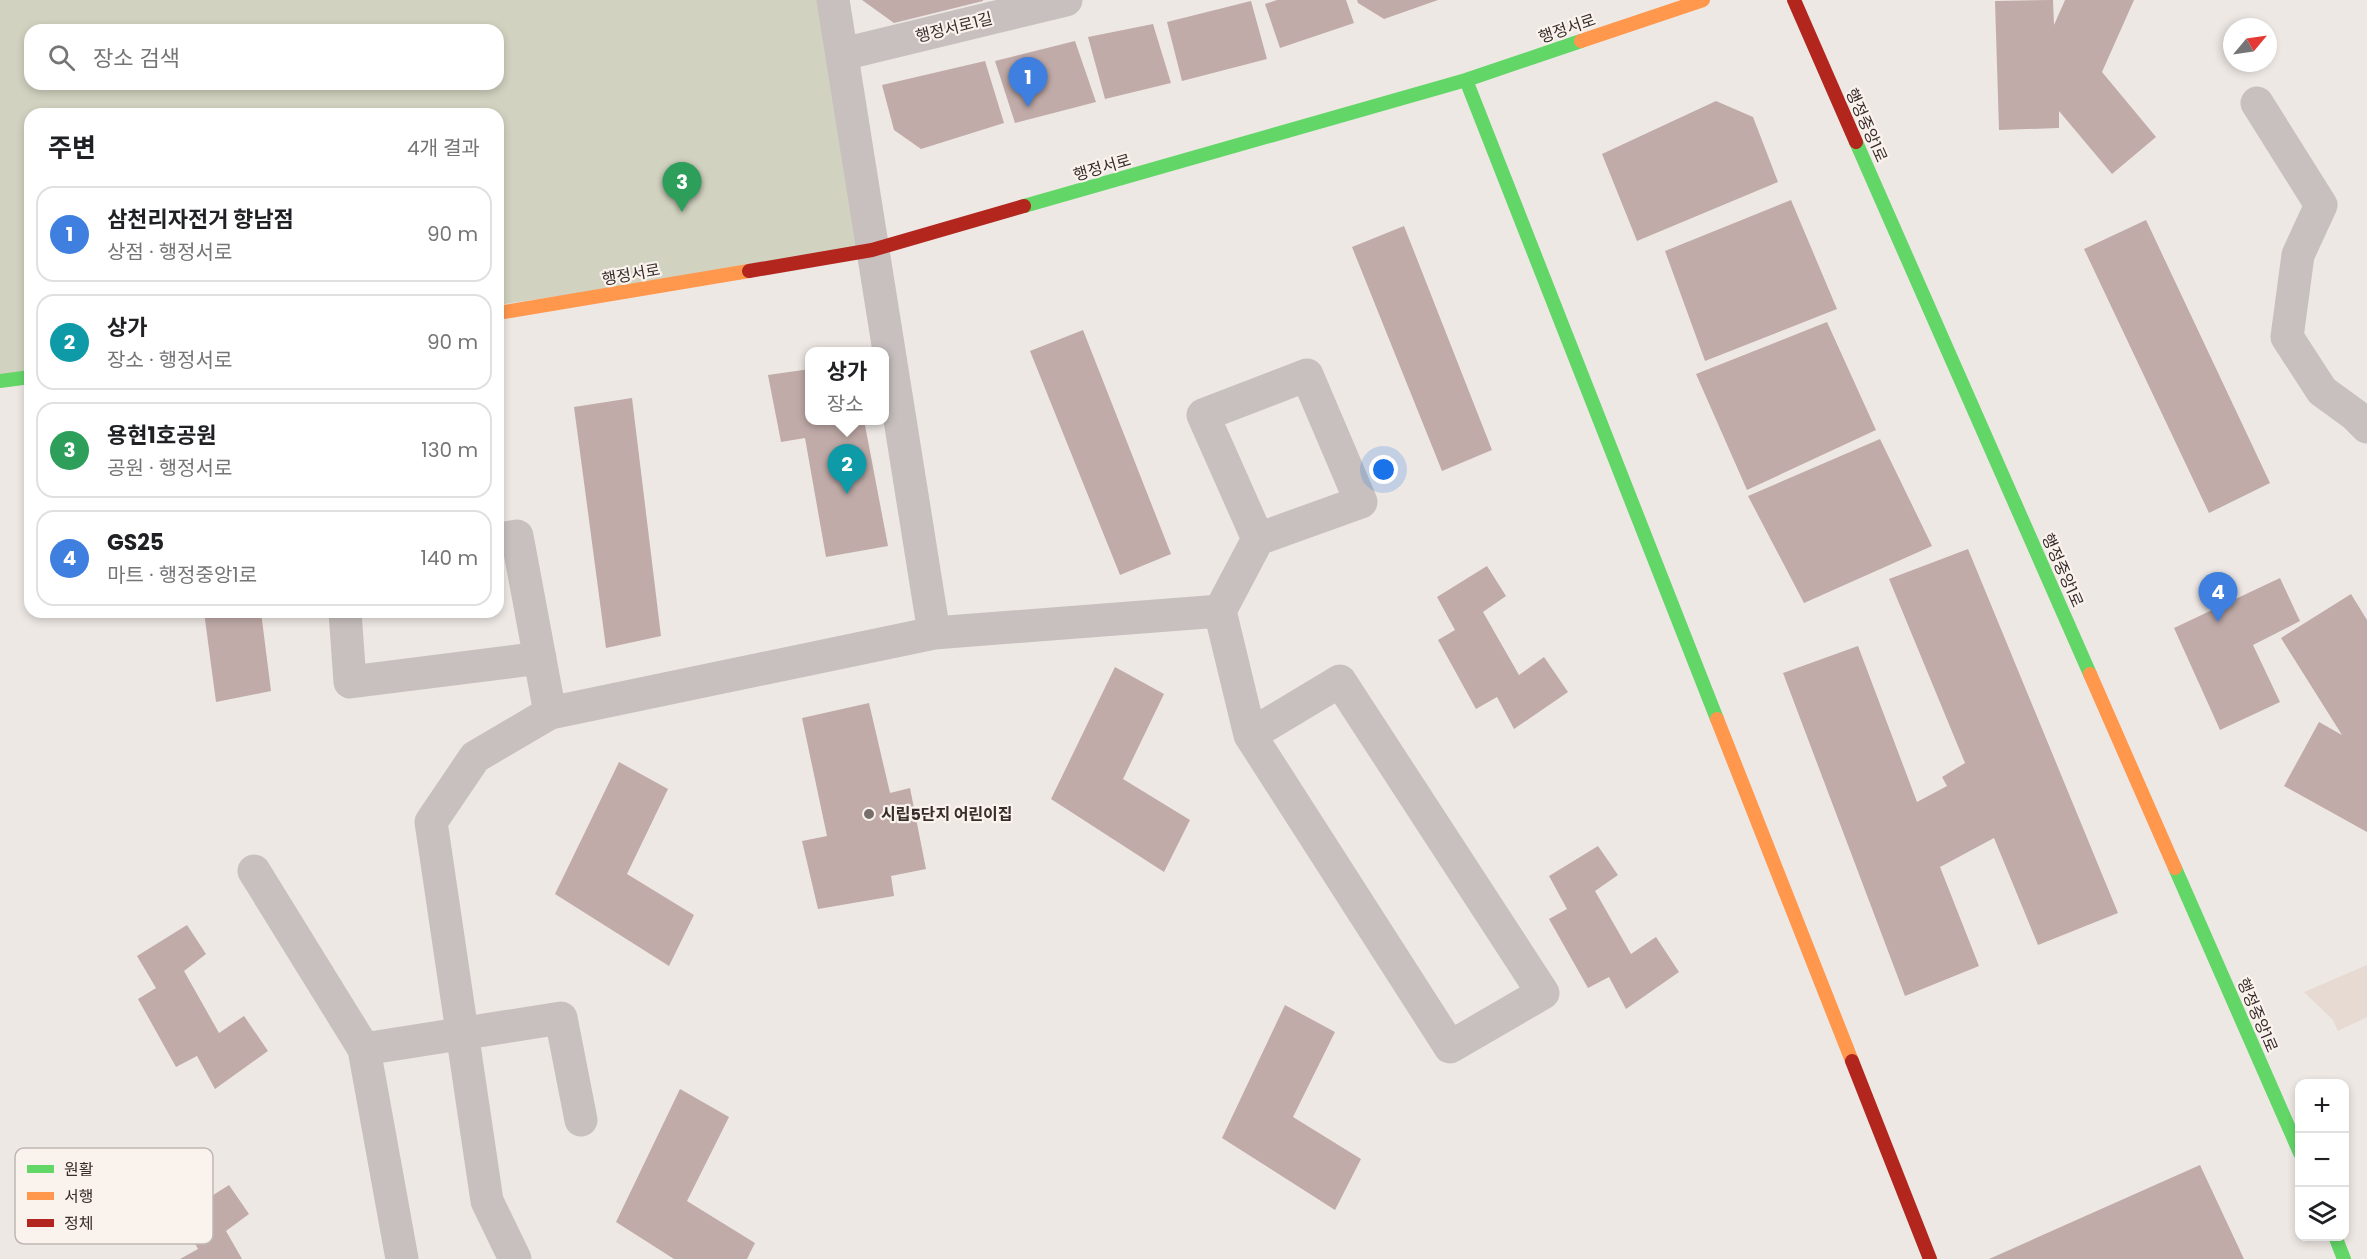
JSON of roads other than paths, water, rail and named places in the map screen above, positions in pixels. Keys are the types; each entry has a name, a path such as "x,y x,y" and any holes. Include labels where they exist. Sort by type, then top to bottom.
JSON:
{"street":[{"path":"833,0 888,347"},
{"name":"행정서로1길","path":"843,54 1066,0"},
{"name":"행정서로","path":"504,312 872,250 1466,80 1703,0"},
{"name":"행정중앙1로","path":"1794,0 2295,1142"},
{"path":"1466,80 1930,1259"},
{"path":"2257,103 2321,205 2298,255 2286,337 2322,391 2355,415 2367,427"},
{"path":"889,355 934,633"},
{"path":"1250,735 1340,681 1543,993 1450,1047 1250,735 1220,612 1258,539 1361,502 1307,375 1203,415 1258,539"},
{"path":"0,381 24,378"},
{"path":"504,538 517,536 550,712"},
{"path":"515,1259 487,1201 431,822 476,757 550,712 934,633 1220,612"},
{"path":"345,618 350,682 540,658"},
{"path":"254,870 364,1049 402,1259"},
{"path":"364,1049 561,1018 581,1120"},
{"path":"2337,1241 2344,1259"}],"place":[{"name":"삼천리자전거 향남점","path":"1028,107"},
{"name":"용현1호공원","path":"682,212"},
{"name":"상가","path":"847,494"},
{"name":"GS25","path":"2218,622"},
{"name":"시립5단지 어린이집","path":"869,814"}]}
